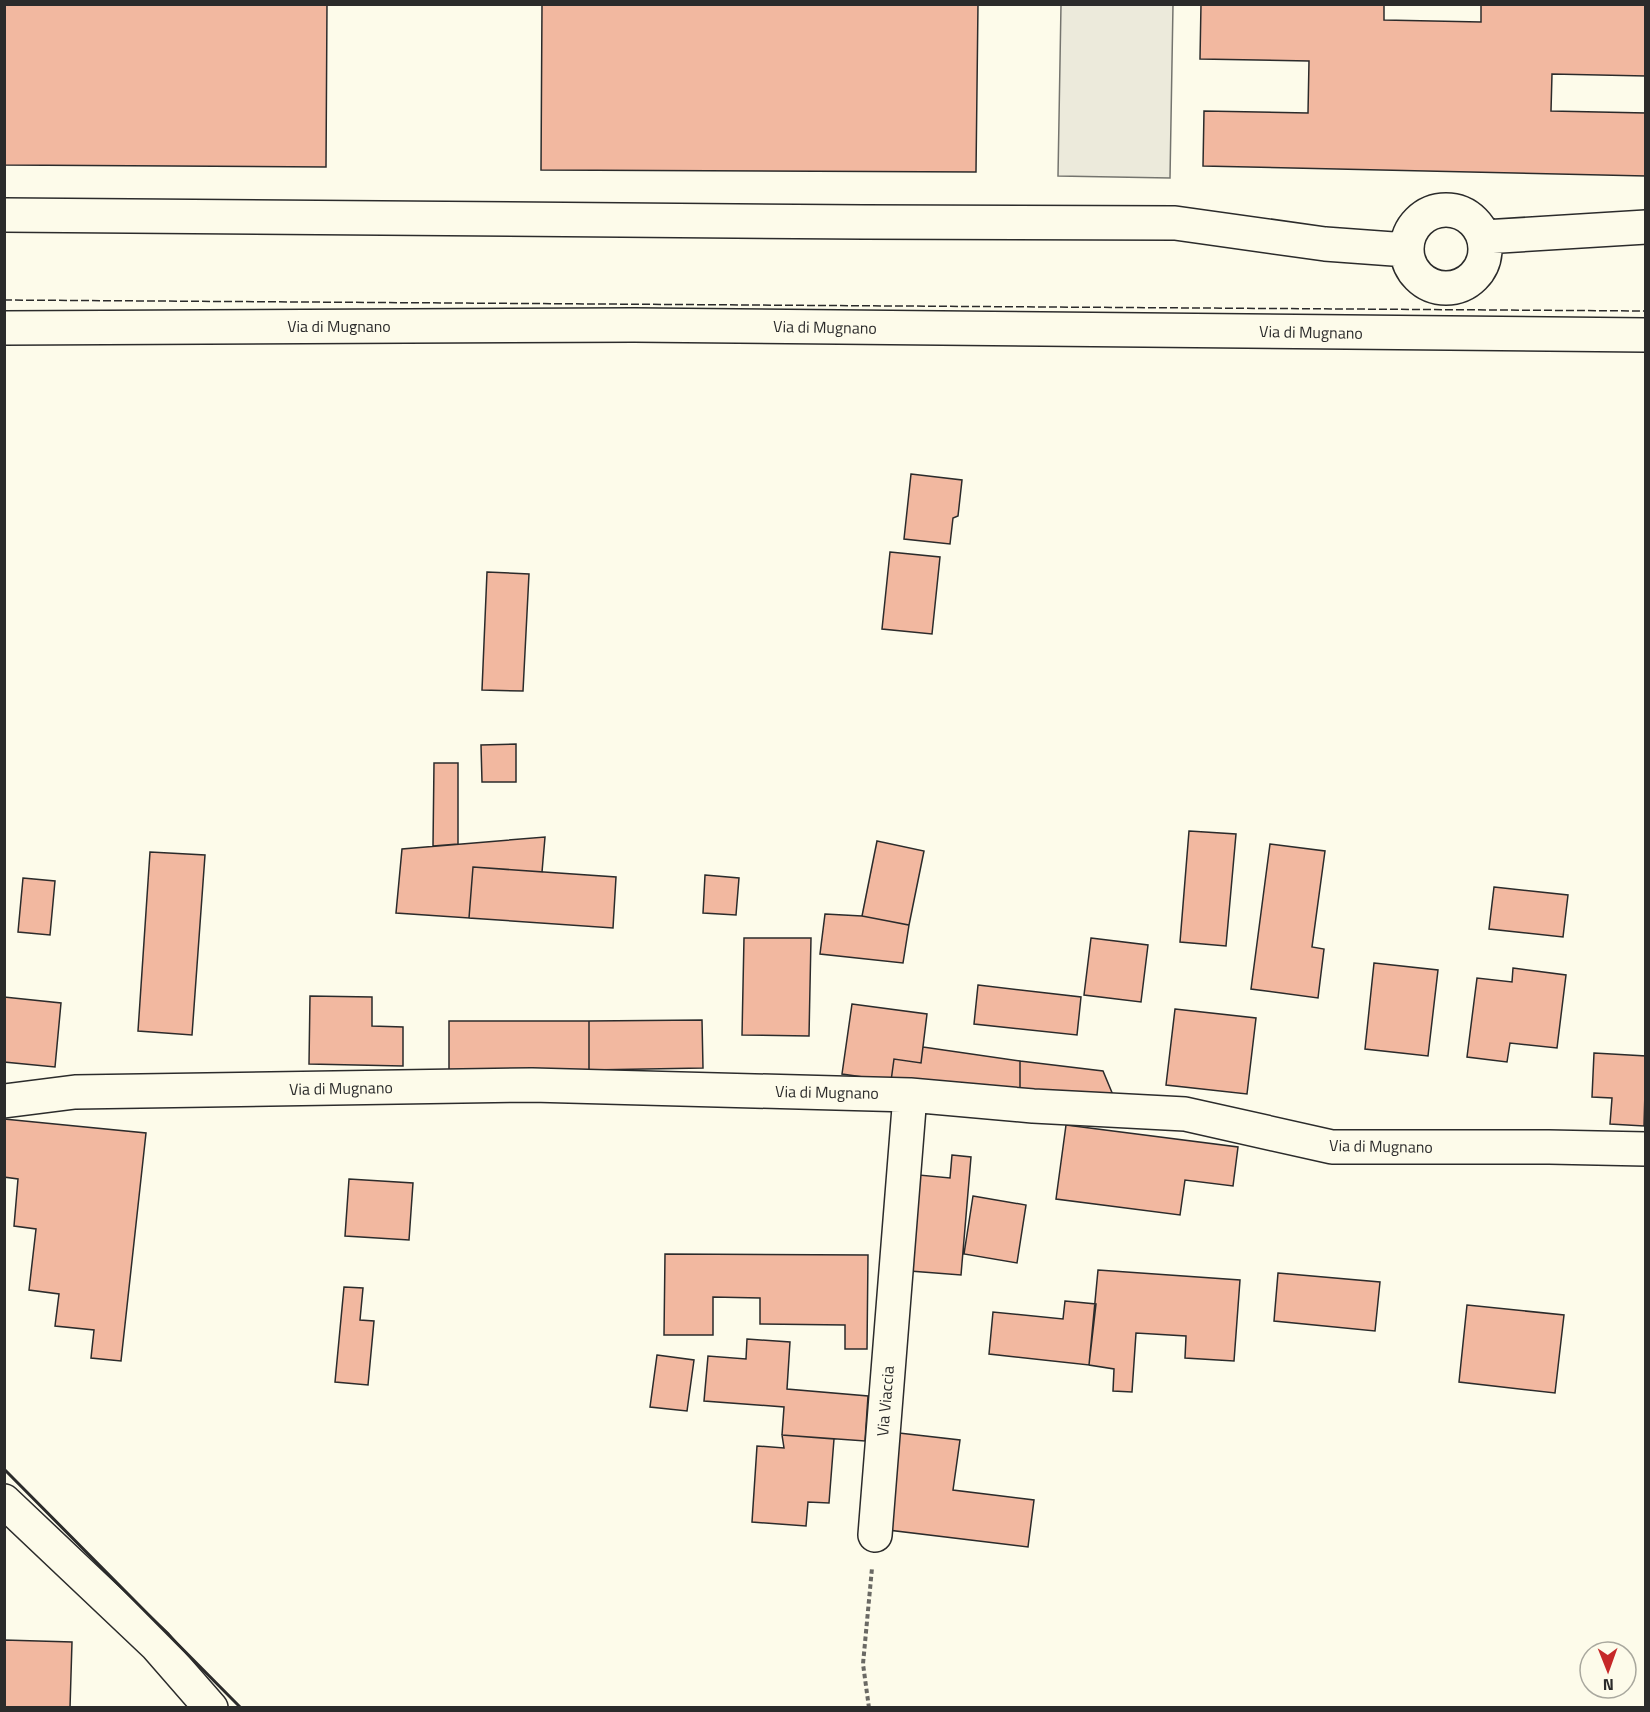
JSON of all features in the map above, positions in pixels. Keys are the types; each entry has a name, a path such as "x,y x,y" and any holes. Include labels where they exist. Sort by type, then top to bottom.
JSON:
{"street":[{"path":"1447,209 1469,216 1478,225 1484,237 1486,252 1482,266 1464,285 1449,288 1427,284 1416,275 1409,264 1408,237 1414,225 1425,215 1437,210 1447,209"},
{"path":"4,215 1175,223 1325,244 1407,250"},
{"path":"1484,237 1646,227"},
{"name":"Via di Mugnano","path":"4,328 634,325 1646,335"},
{"name":"Via di Mugnano","path":"4,1101 75,1092 532,1085 910,1095 1033,1106 1185,1114 1332,1147 1646,1149"},
{"name":"Via Viaccia","path":"875,1536 910,1095"},
{"path":"4,1501 156,1646 211,1707"}],"path":[{"path":"868,1707 863,1664 875,1536"}],"shaded area":[{"path":"1061,5 1173,5 1170,178 1058,176"}],"building":[{"path":"4,4 327,4 326,167 4,165"},
{"path":"542,4 978,4 976,172 541,170"},
{"path":"1201,4 1384,4 1384,20 1481,22 1481,4 1646,4 1646,76 1552,74 1551,111 1646,113 1646,176 1203,166 1204,111 1308,113 1309,61 1200,59"},
{"path":"911,474 962,480 958,516 953,518 950,544 904,539"},
{"path":"890,552 940,557 932,634 882,629"},
{"path":"487,572 529,574 523,691 482,690"},
{"path":"516,744 516,782 482,782 481,745"},
{"path":"434,763 458,763 458,844 433,846"},
{"path":"1189,831 1236,834 1226,946 1180,942"},
{"path":"545,837 542,872 473,867 469,918 396,913 402,849"},
{"path":"877,841 924,851 909,925 862,916"},
{"path":"1270,844 1325,851 1312,947 1324,949 1318,998 1251,989"},
{"path":"150,852 205,855 192,1035 138,1031"},
{"path":"473,867 616,877 613,928 469,918"},
{"path":"705,875 739,878 736,915 703,913"},
{"path":"23,878 55,881 50,935 18,932"},
{"path":"1494,887 1568,895 1563,937 1489,929"},
{"path":"825,914 862,916 909,925 903,963 820,954"},
{"path":"744,938 811,938 809,1036 742,1035"},
{"path":"1091,938 1148,945 1141,1002 1084,995"},
{"path":"1374,963 1438,970 1428,1056 1365,1049"},
{"path":"1513,968 1566,975 1557,1048 1510,1043 1507,1062 1467,1057 1477,978 1512,982"},
{"path":"978,985 1081,997 1077,1035 974,1024"},
{"path":"310,996 372,997 372,1026 403,1027 403,1066 309,1064"},
{"path":"4,997 61,1003 55,1067 4,1062"},
{"path":"852,1004 927,1014 921,1063 894,1059 891,1081 842,1074"},
{"path":"1175,1009 1256,1018 1247,1094 1166,1085"},
{"path":"702,1020 703,1068 589,1070 589,1021"},
{"path":"449,1021 589,1021 589,1070 449,1070"},
{"path":"923,1047 1020,1061 1020,1093 891,1081 894,1059 921,1063"},
{"path":"1594,1053 1646,1056 1644,1126 1610,1124 1612,1098 1592,1097"},
{"path":"1020,1061 1103,1071 1113,1095 1020,1093"},
{"path":"4,1119 146,1133 121,1361 91,1358 94,1330 55,1326 59,1294 29,1290 36,1229 14,1226 18,1179 4,1177"},
{"path":"1066,1125 1238,1147 1233,1186 1185,1180 1180,1215 1056,1199"},
{"path":"952,1155 971,1157 961,1275 910,1271 919,1175 950,1178"},
{"path":"349,1179 413,1183 409,1240 345,1236"},
{"path":"973,1196 1026,1205 1017,1263 964,1254"},
{"path":"665,1254 868,1255 867,1349 845,1349 845,1325 760,1324 760,1298 713,1297 713,1335 664,1335"},
{"path":"1098,1270 1240,1280 1234,1361 1185,1358 1186,1336 1136,1333 1132,1392 1113,1391 1114,1369 1089,1365"},
{"path":"1278,1273 1380,1282 1375,1331 1274,1321"},
{"path":"344,1287 363,1288 360,1320 374,1321 368,1385 335,1382"},
{"path":"1065,1301 1096,1304 1089,1365 989,1354 993,1312 1063,1319"},
{"path":"1467,1305 1564,1315 1555,1393 1459,1382"},
{"path":"747,1339 790,1342 787,1389 868,1396 865,1441 782,1435 784,1407 704,1401 708,1356 746,1359"},
{"path":"657,1355 694,1360 687,1411 650,1407"},
{"path":"899,1433 960,1440 953,1490 1034,1500 1028,1547 888,1530"},
{"path":"782,1435 834,1439 829,1503 808,1502 806,1526 752,1522 757,1446 784,1448"},
{"path":"4,1640 72,1642 70,1708 4,1708"}],"fence":[{"path":"4,300 1646,311"}],"wall":[{"path":"4,1469 241,1708"}]}
